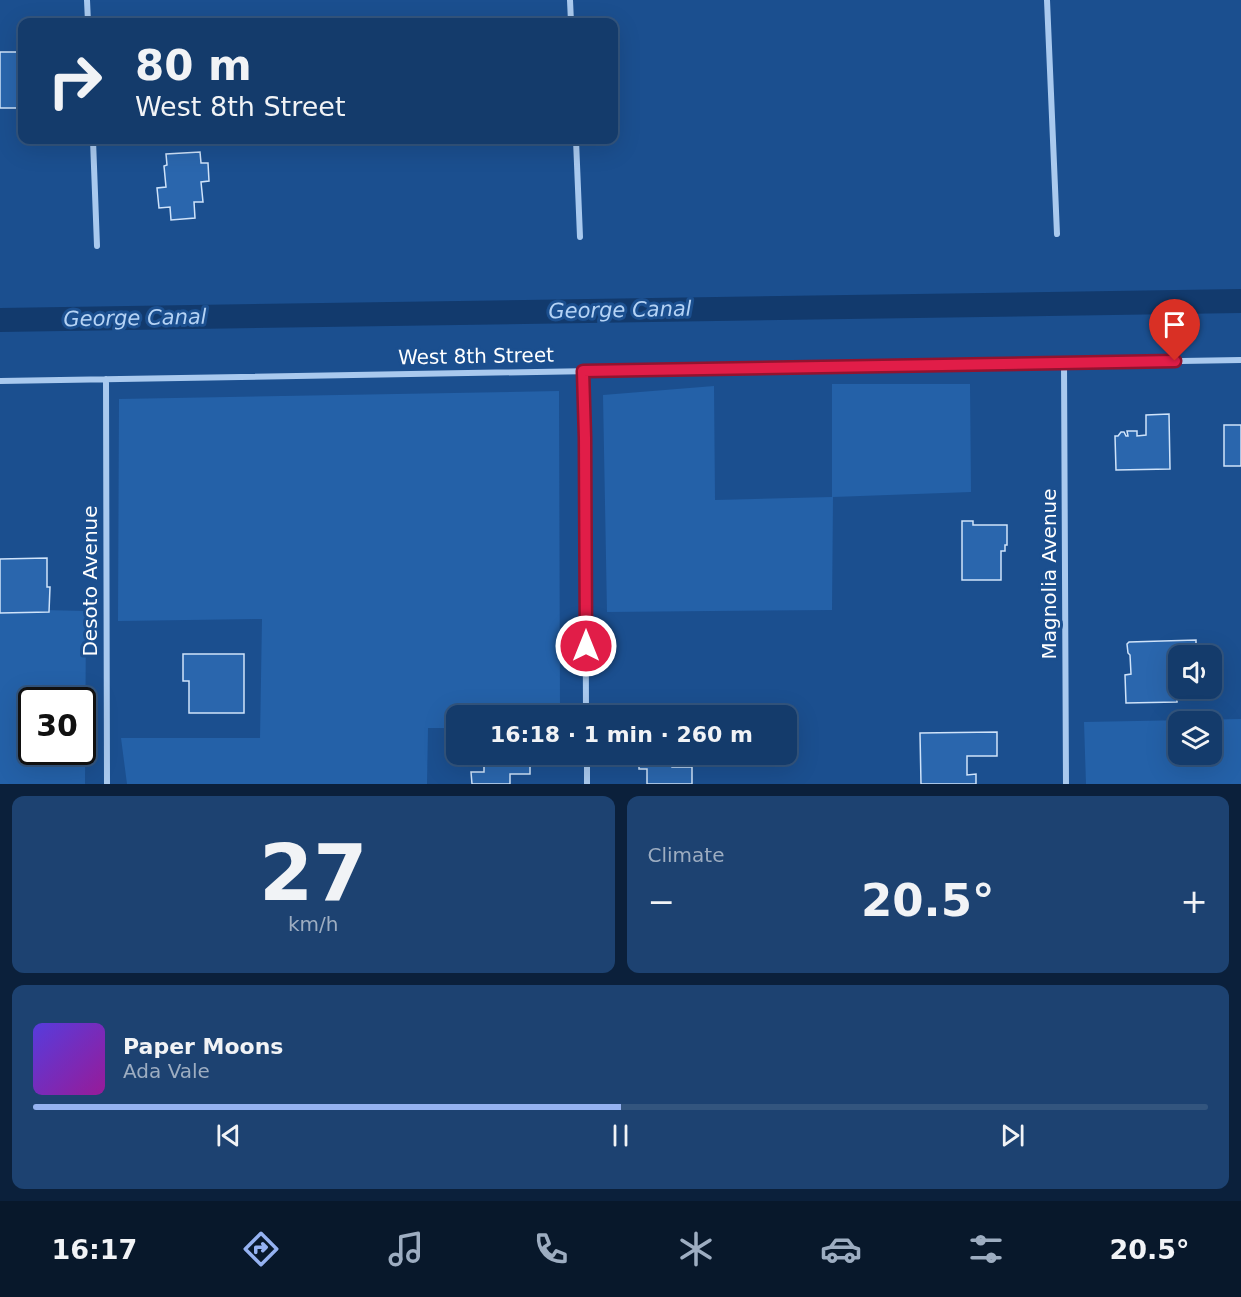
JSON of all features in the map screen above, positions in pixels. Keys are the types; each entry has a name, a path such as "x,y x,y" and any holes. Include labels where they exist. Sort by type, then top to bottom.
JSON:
{"street":[{"path":"87,0 88,18"},
{"path":"570,0 571,18"},
{"path":"1047,0 1057,234"},
{"path":"93,144 97,246"},
{"path":"576,144 580,237"},
{"name":"West 8th Street","path":"0,381 1241,360"},
{"name":"Magnolia Avenue","path":"1064,363 1066,784"},
{"path":"583,371 586,705"},
{"name":"Desoto Avenue","path":"106,379 107,784"},
{"path":"587,765 587,784"}],"shaded area":[{"path":"832,384 970,384 971,492 833,497 832,610 607,612 603,395 714,386 715,500 832,497"},
{"path":"559,391 560,705 446,705 446,728 428,728 427,784 127,784 121,738 260,738 262,619 118,621 119,399"},
{"path":"0,609 86,611 86,687 18,687 18,765 85,765 85,784 0,784"},
{"path":"1222,719 1241,719 1241,784 1086,784 1084,722 1168,720 1168,765 1222,765"}],"building":[{"path":"0,52 18,52 18,108 0,108"},
{"path":"200,152 201,163 208,163 209,181 201,182 203,202 194,202 195,218 171,220 170,207 159,208 157,188 166,187 164,166 167,165 166,154"},
{"path":"1169,414 1170,469 1116,470 1115,436 1124,432 1128,436 1127,431 1137,431 1137,436 1146,435 1146,415"},
{"path":"1224,425 1241,425 1241,466 1224,466"},
{"path":"962,521 973,521 973,525 1007,525 1007,545 1005,545 1005,551 1001,551 1001,580 962,580"},
{"path":"47,558 47,587 50,587 49,612 0,613 0,559"},
{"path":"1196,640 1196,645 1168,645 1168,699 1177,699 1177,702 1126,703 1125,675 1131,674 1127,644 1129,642"},
{"path":"183,654 244,654 244,713 189,713 189,681 183,681"},
{"path":"997,732 997,756 967,756 967,775 976,774 976,784 921,784 920,733"},
{"path":"484,765 530,765 530,774 510,774 510,784 472,784 471,772 484,772"},
{"path":"639,765 692,767 692,784 647,784 647,769 639,769"}],"waterway":[{"name":"George Canal","path":"0,320 1241,301"}],"route":[{"path":"586,646 583,371 1175,361"}]}
